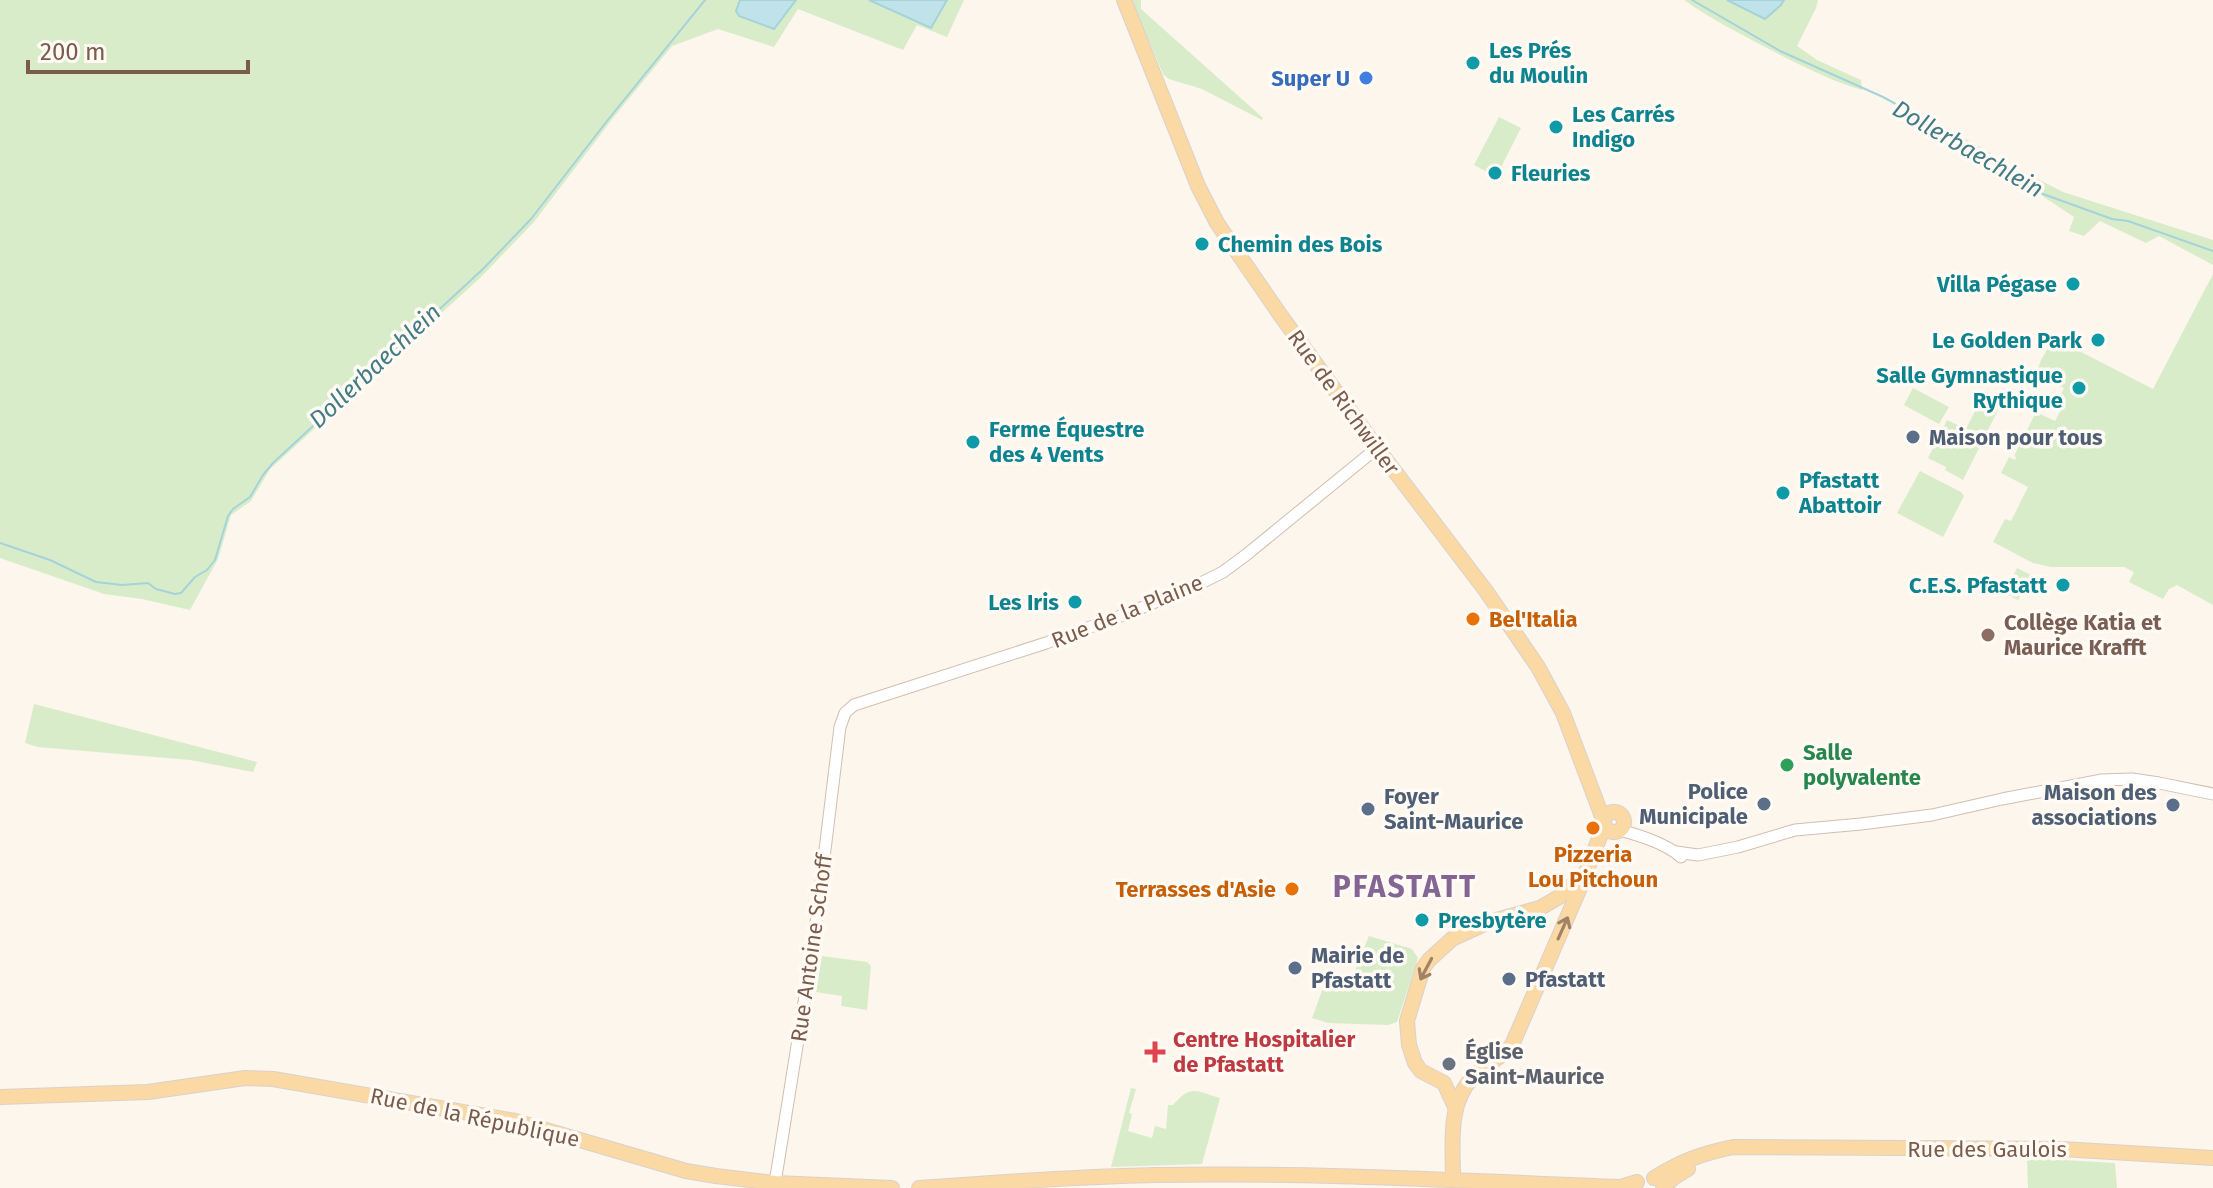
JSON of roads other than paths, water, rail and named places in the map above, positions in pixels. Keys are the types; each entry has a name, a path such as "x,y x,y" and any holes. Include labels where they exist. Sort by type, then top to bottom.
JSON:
{"main road":[{"name":"Rue de Richwiller","path":"1124,0 1198,186 1217,223 1239,258 1486,591 1538,667 1563,713 1593,788 1612,824"},
{"path":"1445,1179 1456,1109 1466,1086 1512,1045 1584,874 1612,824"},
{"path":"1456,1109 1444,1083 1421,1071 1415,1063 1409,1045 1407,1021 1423,968 1452,939 1489,922 1550,904 1584,874"},
{"name":"Rue de la République","path":"0,1097 148,1092 245,1078 273,1079 503,1119 686,1171 773,1186 892,1188"},
{"name":"Rue des Gaulois","path":"1636,1185 1645,1177 1659,1185 1687,1159 1733,1147 2061,1149 2213,1158"},
{"path":"919,1188 1158,1175 1445,1179 1622,1188 1636,1185"}],"street":[{"name":"Rue de la Plaine","path":"845,713 854,705 1119,617 1213,577 1246,555 1377,448"},
{"name":"Rue Antoine Schoff","path":"773,1186 814,940 840,727 845,713"},
{"path":"1612,824 1676,852 1700,858 1795,832 1932,815 2102,780 2132,779 2213,794"}],"water":[{"path":"740,0 796,0 774,29 739,16 736,11"},
{"path":"869,0 947,0 931,28"},
{"path":"1727,0 1784,0 1765,19"}],"waterway":[{"name":"Dollerbaechlein","path":"0,543 50,560 96,582 122,585 148,583 156,589 181,593 215,560 228,516 250,497 273,463 483,269 531,219 705,0"},
{"name":"Dollerbaechlein","path":"1692,0 1780,51 1883,97 1932,124 2043,194 2213,251"}],"place":[{"name":"Les Prés du Moulin","path":"1473,63"},
{"name":"Super U","path":"1366,78"},
{"name":"Les Carrés Indigo","path":"1556,127"},
{"name":"Fleuries","path":"1495,173"},
{"name":"Chemin des Bois","path":"1202,244"},
{"name":"Villa Pégase","path":"2073,284"},
{"name":"Le Golden Park","path":"2098,340"},
{"name":"Salle Gymnastique Rythique","path":"2079,388"},
{"name":"Maison pour tous","path":"1913,437"},
{"name":"Ferme Équestre des 4 Vents","path":"973,442"},
{"name":"Pfastatt Abattoir","path":"1783,493"},
{"name":"C.E.S. Pfastatt","path":"2063,585"},
{"name":"Les Iris","path":"1075,602"},
{"name":"Bel'Italia","path":"1473,619"},
{"name":"Collège Katia et Maurice Krafft","path":"1988,635"},
{"name":"Salle polyvalente","path":"1787,765"},
{"name":"Police Municipale","path":"1764,804"},
{"name":"Maison des associations","path":"2173,805"},
{"name":"Foyer Saint-Maurice","path":"1368,809"},
{"name":"Pizzeria Lou Pitchoun","path":"1593,828"},
{"name":"Terrasses d'Asie","path":"1292,889"},
{"name":"Presbytère","path":"1422,920"},
{"name":"Mairie de Pfastatt","path":"1295,968"},
{"name":"Pfastatt","path":"1509,979"},
{"name":"Centre Hospitalier de Pfastatt","path":"1155,1052"},
{"name":"Église Saint-Maurice","path":"1449,1064"}],"district":[{"name":"PFASTATT","path":"1405,887"}]}
